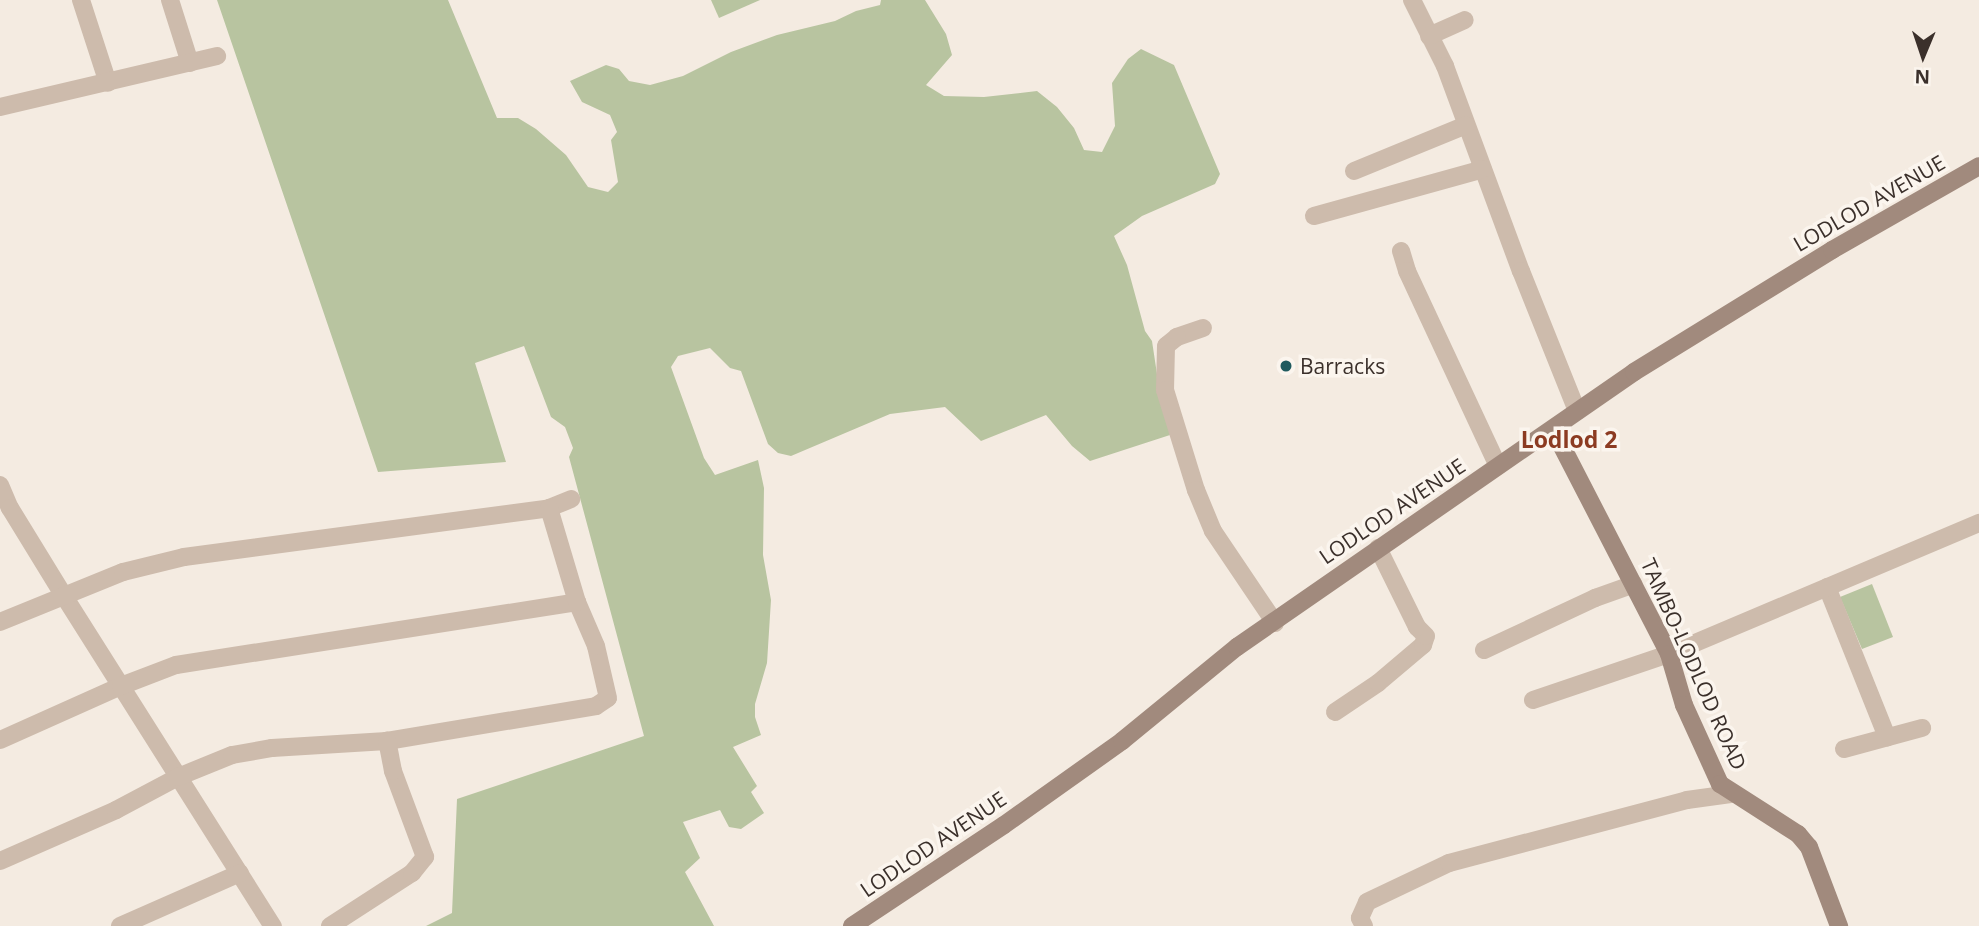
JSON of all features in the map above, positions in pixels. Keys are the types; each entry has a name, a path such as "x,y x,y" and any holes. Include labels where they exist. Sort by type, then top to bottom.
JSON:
{"main road":[{"name":"LODLOD AVENUE","path":"852,926 1111,749 1237,648 1577,411 1794,272 1979,166"},
{"name":"TAMBO-LODLOD ROAD","path":"1553,429 1669,654 1695,732 1720,783 1731,794 1788,825 1809,847 1839,926"}],"street":[{"path":"81,0 108,83"},
{"path":"170,0 190,62"},
{"path":"1412,0 1446,66 1466,125 1577,411"},
{"path":"1429,36 1465,20"},
{"path":"0,107 218,56"},
{"path":"1354,171 1466,125"},
{"path":"1314,216 1483,169"},
{"path":"1401,251 1406,271 1498,466"},
{"path":"1203,328 1177,337 1166,345 1165,390 1208,521 1275,623"},
{"path":"0,485 5,511 64,596 273,926"},
{"path":"0,622 123,572 184,557 550,508 571,499"},
{"path":"0,861 116,810 178,777 232,755 272,748 387,741 596,706 608,698 596,646 577,603 550,508"},
{"path":"1533,700 1669,654 1979,523"},
{"path":"1335,712 1378,683 1423,645 1426,636 1417,627 1378,548"},
{"path":"1484,650 1595,598 1634,584"},
{"path":"1827,587 1887,737"},
{"path":"0,740 121,686 176,665 577,603"},
{"path":"1844,749 1922,728"},
{"path":"330,926 412,873 425,857 393,771 387,741"},
{"path":"1364,926 1360,918 1367,902 1448,863 1687,800 1731,794"},
{"path":"120,926 240,873"}],"green space":[{"path":"217,0 448,0 497,118 518,118 536,129 566,155 588,187 608,192 618,182 611,140 617,132 610,115 582,102 570,81 606,65 619,69 629,81 650,85 683,76 731,52 777,35 835,21 856,11 880,5 881,0 925,0 946,34 952,55 926,85 944,96 984,97 1037,91 1057,107 1074,128 1084,150 1102,152 1115,126 1112,83 1128,59 1141,49 1174,65 1220,174 1215,184 1142,216 1114,236 1127,265 1145,331 1152,341 1160,394 1170,435 1090,461 1072,446 1046,415 981,441 945,407 890,414 791,456 778,453 768,444 741,371 730,368 710,348 678,356 671,367 704,458 715,475 758,460 764,488 763,555 771,600 767,663 755,704 755,717 761,735 733,747 757,786 751,792 764,813 741,829 729,827 720,810 683,822 700,858 685,872 714,926 426,926 452,913 457,799 644,736 569,457 573,448 565,427 551,417 524,346 475,363 506,462 378,472"},
{"path":"711,0 760,0 719,18"},
{"path":"1872,584 1893,637 1862,649 1840,597"}],"place":[{"name":"Barracks","path":"1286,366"}],"district":[{"name":"Lodlod 2","path":"1569,439"}]}
